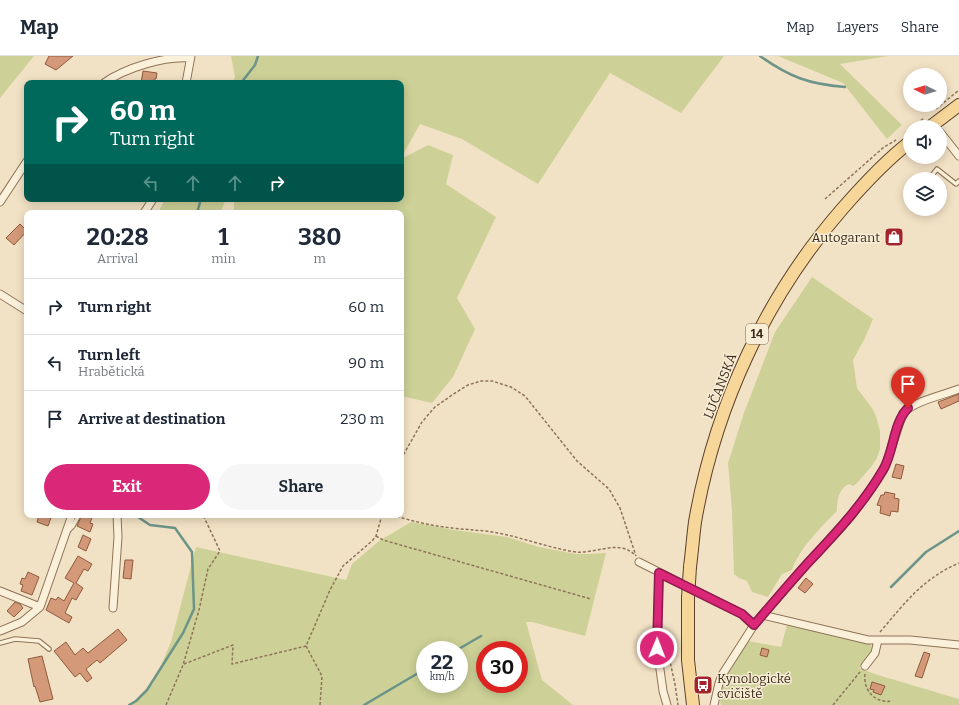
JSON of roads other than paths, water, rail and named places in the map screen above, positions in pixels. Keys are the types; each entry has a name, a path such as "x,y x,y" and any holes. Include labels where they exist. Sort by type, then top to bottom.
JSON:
{"main road":[{"path":"940,120 959,105"},
{"name":"LUČANSKÁ","path":"692,705 688,660 688,598 695,522 711,452 731,393 754,340 789,279 832,221 903,142"}],"street":[{"path":"110,80 124,73 158,61 190,57 186,80"},
{"path":"947,141 959,155"},
{"path":"0,202 24,166"},
{"path":"0,294 24,309"},
{"path":"714,705 722,675 754,625 806,565 839,530 884,470 903,413 908,408 959,389"},
{"path":"0,631 22,622 40,607 71,518"},
{"path":"113,608 118,537 117,518"},
{"path":"639,562 742,614 754,625"},
{"path":"659,573 657,648 663,691 667,705"},
{"path":"0,591 40,607"},
{"path":"762,615 876,640 910,640 959,645"},
{"path":"865,666 875,654 876,640"}],"lane":[{"path":"947,177 956,184 959,181"},
{"path":"66,533 73,526 77,518"},
{"path":"0,643 15,639 39,641 49,650"}],"waterway":[{"path":"243,80 255,65 258,56"},
{"path":"760,56 790,74 800,78 820,84 845,87"},
{"path":"198,210 200,202"},
{"path":"129,705 136,701 147,690 183,633 194,609 192,552 175,528 150,525 140,518"},
{"path":"891,587 926,552 959,531"},
{"path":"468,644 481,636"},
{"path":"364,705 416,674"}],"place":[{"name":"Autogarant","path":"894,237"},
{"name":"Kynologické cvičiště","path":"703,685"}]}
